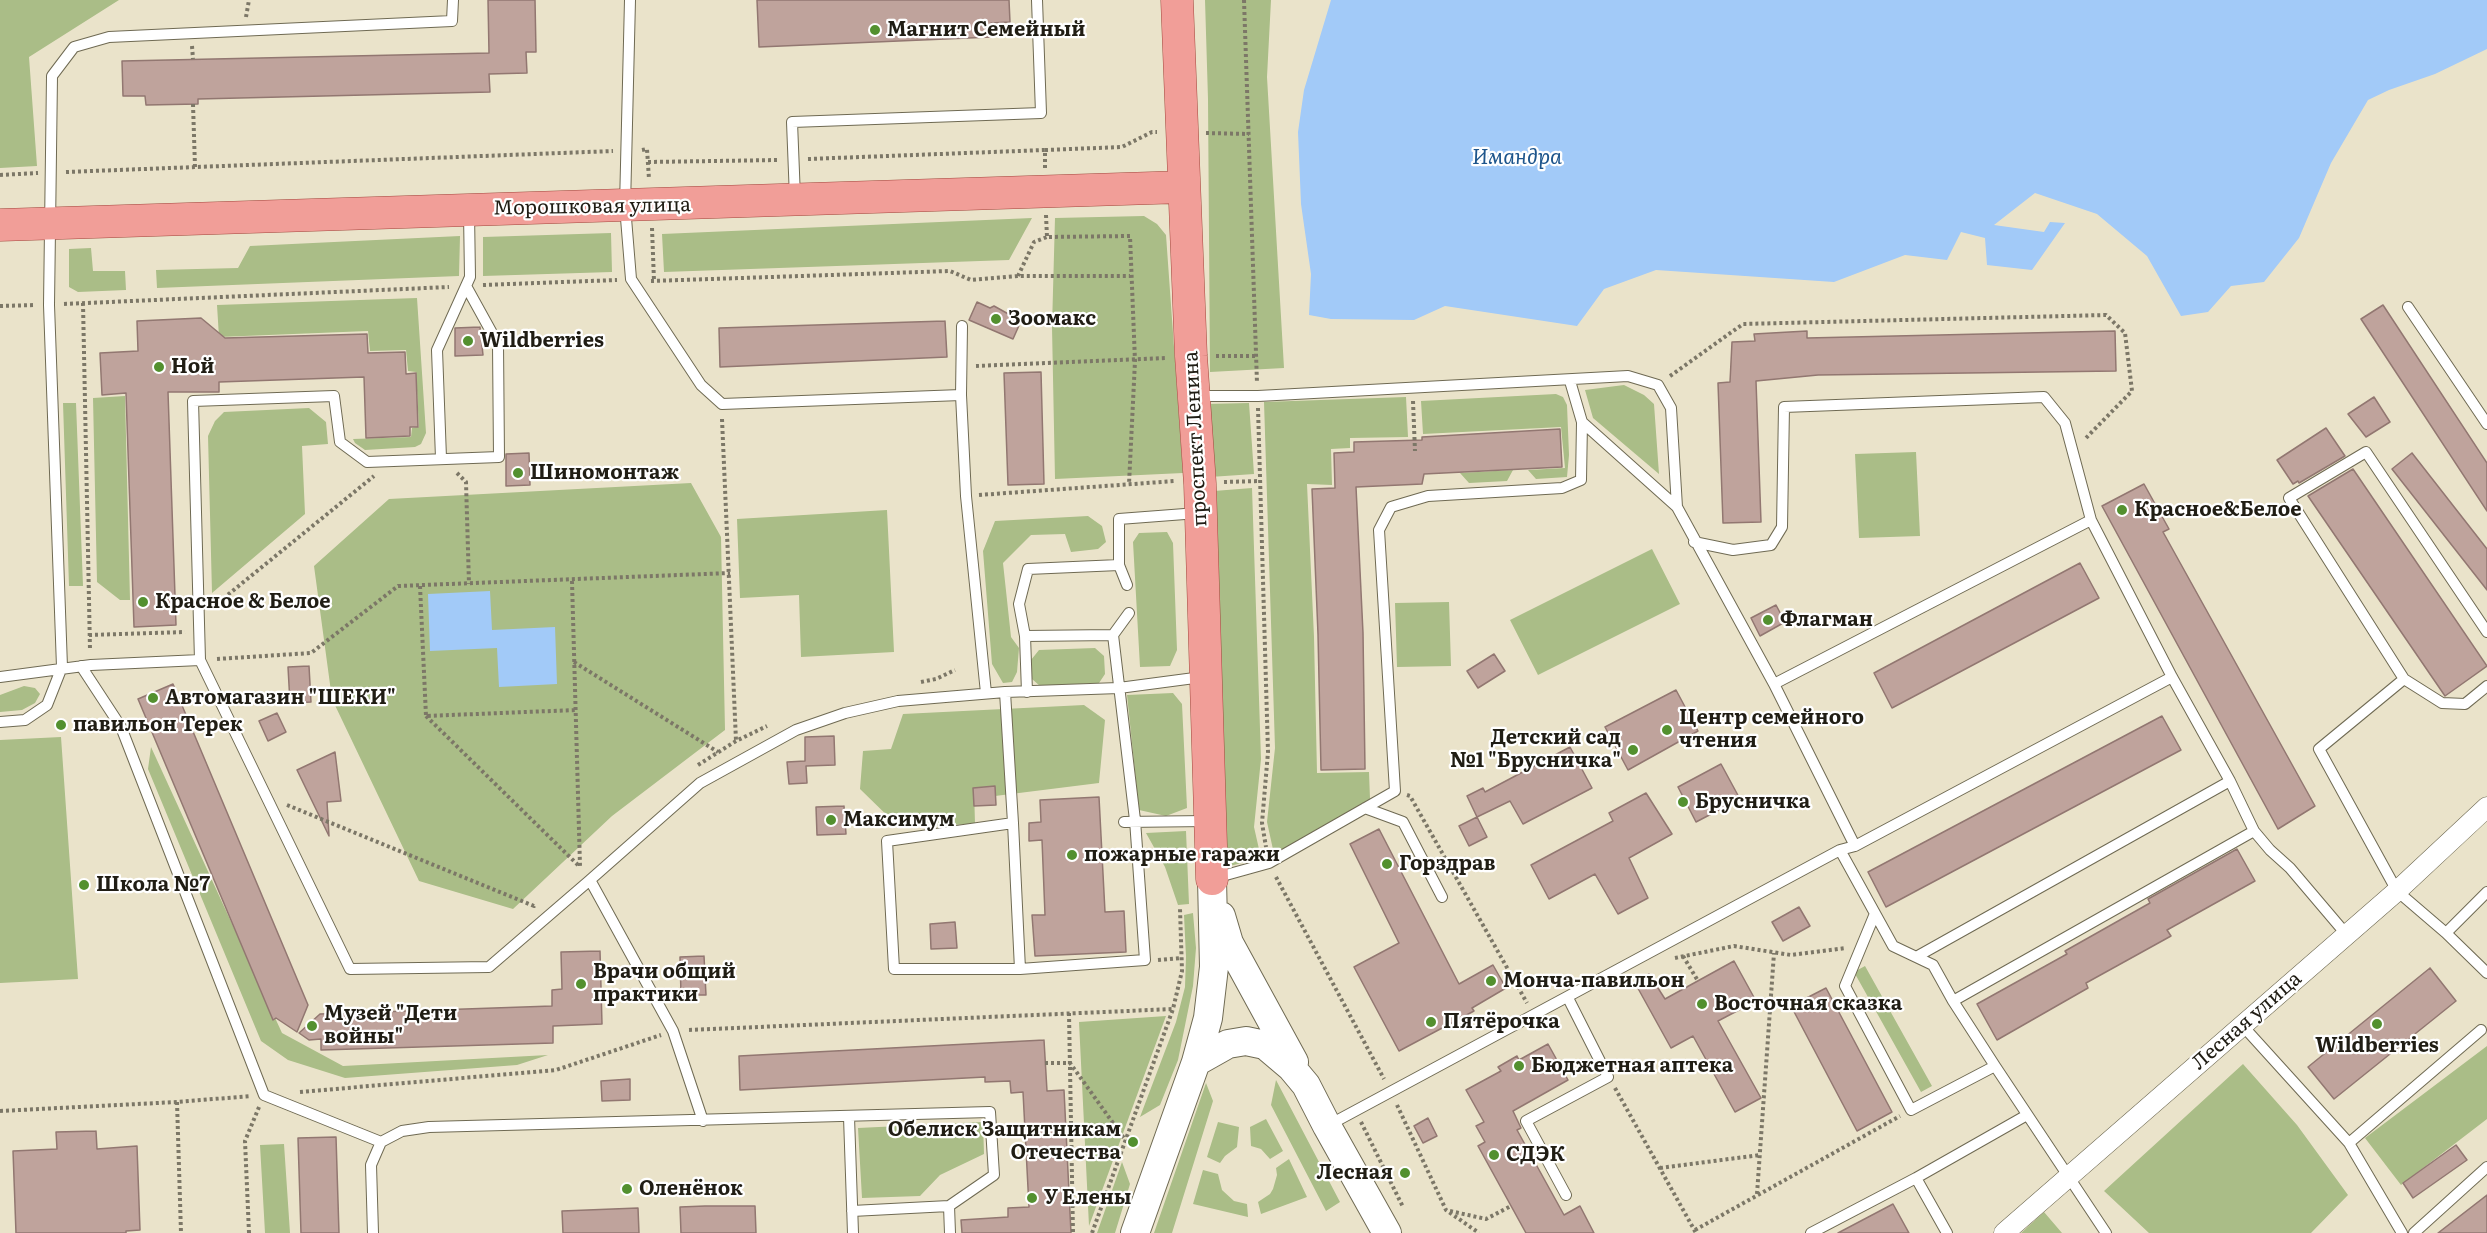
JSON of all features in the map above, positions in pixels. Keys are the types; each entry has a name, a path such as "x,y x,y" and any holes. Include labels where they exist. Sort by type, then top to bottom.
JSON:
{"main road":[{"name":"проспект Ленина","path":"1135,1233 1196,1062 1208,1018 1214,968 1200,498 1191,356 1177,0"},
{"name":"Морошковая улица","path":"0,225 1184,187"},
{"name":"проспект Ленина","path":"1212,879 1229,943 1306,1085"},
{"path":"1196,1062 1228,1044 1246,1041 1265,1045 1291,1067 1306,1085 1326,1126 1387,1233"}],"street":[{"name":"Лесная улица","path":"2004,1233 2397,891 2487,807"}],"lane":[{"path":"0,722 25,720 47,705 62,668 49,305 52,223 52,76 74,47 110,37 452,21 453,0"},
{"path":"630,0 625,206 631,279 701,385 722,404 961,395"},
{"path":"795,201 792,122 1041,113 1037,0"},
{"path":"441,458 437,350 470,277 469,210"},
{"path":"466,286 498,344 499,457 367,462 340,442 334,396 193,401 200,660 350,969 489,967 700,783 796,730 845,713 898,701 987,693 1119,688 1206,676"},
{"path":"2408,307 2487,424"},
{"path":"962,326 961,395 966,496 987,693"},
{"path":"1194,396 1257,396 1570,381 1628,376 1658,386 1671,408 1677,507"},
{"path":"1212,879 1269,863 1395,791 1379,530 1391,507 1428,496 1562,488 1581,480 1582,422 1570,381"},
{"path":"1695,542 1733,550 1771,545 1782,527 1784,407 2044,397 2065,423 2091,520 2172,677 2230,781 2254,831 2290,868 2346,934"},
{"path":"1582,422 1677,507 1774,684 1855,846"},
{"path":"2487,633 2366,452 2289,498 2404,679 2442,703 2465,704 2487,686"},
{"path":"1127,585 1119,565 1119,519 1200,498"},
{"path":"1774,684 2091,520"},
{"path":"1027,692 1025,636 1018,604 1028,569 1119,565"},
{"path":"1013,823 887,841 894,969 1020,969 1145,960 1129,821 1113,635 1129,613"},
{"path":"1025,636 1113,635"},
{"path":"0,677 86,665 200,660"},
{"path":"86,665 121,727 264,1095 381,1142"},
{"path":"1326,1126 1535,1016 1840,850 1855,846 2172,677"},
{"path":"2404,679 2319,749 2397,891 2446,933 2487,973"},
{"path":"1005,692 1020,969"},
{"path":"1916,957 2230,781"},
{"path":"1365,808 1403,822 1442,897"},
{"path":"1129,821 1210,821"},
{"path":"1953,1001 2254,831"},
{"path":"1840,850 1893,946 1933,965 1953,1001 2106,1233"},
{"path":"590,880 673,1031 703,1121"},
{"path":"2446,933 2487,892"},
{"path":"1875,915 1845,986 1911,1110 1995,1066"},
{"path":"1566,1196 1526,1121 1608,1077 1568,998"},
{"path":"2242,1025 2349,1143 2402,1233"},
{"path":"2349,1143 2481,1030"},
{"path":"373,1233 371,1165 381,1142 402,1131 429,1127 990,1112 994,1175 949,1206 852,1211"},
{"path":"1811,1233 1916,1178 2027,1115"},
{"path":"849,1117 853,1233"},
{"path":"2414,1233 2487,1167"},
{"path":"1916,1178 1947,1233"},
{"path":"949,1206 950,1233"}],"path":[{"path":"1244,0 1269,752 1262,823 1269,863 1391,1093 1446,1210 1479,1233"},
{"path":"193,104 195,167"},
{"path":"0,175 647,149 648,162 1045,150"},
{"path":"1129,484 1135,361 1130,236"},
{"path":"1018,276 1034,242 1047,237"},
{"path":"0,306 631,279 654,281 950,271 971,280 1018,276 1130,276"},
{"path":"83,303 89,635 86,665"},
{"path":"1658,386 1743,324 2106,315 2126,333 2132,391 2072,452"},
{"path":"961,366 1135,361 1191,356 1256,356"},
{"path":"1412,388 1415,451"},
{"path":"722,404 736,741 748,755"},
{"path":"441,458 466,482 469,585"},
{"path":"200,618 393,461"},
{"path":"966,496 1184,481 1200,498 1260,481"},
{"path":"200,660 311,653 398,586 572,581 730,573"},
{"path":"572,581 579,866"},
{"path":"420,586 426,716 579,866"},
{"path":"89,635 200,632"},
{"path":"574,662 718,752"},
{"path":"913,683 936,679 956,670"},
{"path":"426,716 576,710"},
{"path":"693,769 736,741 771,724"},
{"path":"1395,791 1410,796 1535,1016"},
{"path":"267,797 534,906 541,899"},
{"path":"572,873 588,859"},
{"path":"1092,1233 1173,1009 1182,971 1180,909"},
{"path":"1673,958 1734,946 1791,955 1862,946"},
{"path":"1757,1195 1774,953"},
{"path":"1683,956 1698,981"},
{"path":"1145,960 1181,958"},
{"path":"0,1111 177,1102 556,1070 673,1031 1173,1009"},
{"path":"1069,1013 1073,1233"},
{"path":"1045,1063 1070,1063"},
{"path":"1070,1063 1126,1141"},
{"path":"1608,1077 1696,1232 1757,1195 1911,1110"},
{"path":"249,1233 245,1142 264,1095"},
{"path":"177,1102 181,1233"},
{"path":"1355,1111 1403,1208"},
{"path":"1660,1168 1760,1155"},
{"path":"1446,1210 1486,1219 1511,1206"}],"green space":[{"path":"0,0 119,0 29,57 37,166 0,168"},
{"path":"1205,0 1271,0 1267,77 1284,368 1210,372"},
{"path":"1144,216 1157,224 1166,235 1183,473 1055,479 1052,327 1055,218"},
{"path":"1032,218 1009,260 664,272 662,234"},
{"path":"611,233 612,272 483,276 483,237"},
{"path":"460,236 459,276 157,288 156,270 238,268 250,246"},
{"path":"91,248 93,271 125,271 126,290 78,292 69,287 69,249"},
{"path":"417,298 426,433 421,444 415,447 365,450 353,439 411,437 412,428 419,427 416,372 408,371 406,350 370,351 368,331 219,337 217,305"},
{"path":"1624,385 1644,395 1654,404 1659,474 1593,418 1585,390"},
{"path":"1556,394 1563,397 1567,405 1569,455 1567,477 1536,479 1528,470 1565,468 1561,427 1423,434 1421,401"},
{"path":"125,396 130,600 120,600 97,582 93,398"},
{"path":"1406,397 1408,437 1350,438 1350,448 1331,449 1332,485 1307,484 1317,773 1369,772 1370,799 1274,854 1267,822 1275,748 1264,402"},
{"path":"63,403 76,403 83,586 69,586"},
{"path":"1249,403 1254,474 1210,477 1206,404"},
{"path":"309,408 326,422 328,444 302,446 305,514 212,593 208,436 215,421 224,412"},
{"path":"1916,452 1920,536 1859,538 1855,454"},
{"path":"1513,470 1507,481 1469,483 1460,473"},
{"path":"691,483 721,537 725,730 612,816 513,909 419,881 332,699 314,566 389,499"},
{"path":"1252,488 1261,759 1254,827 1261,858 1222,868 1214,491"},
{"path":"887,510 894,652 801,657 799,595 740,598 737,519"},
{"path":"1088,516 1102,526 1106,542 1098,549 1071,552 1065,534 1031,535 1003,563 1011,637 1019,648 1017,672 1012,682 1003,683 992,664 983,551 995,521"},
{"path":"1167,532 1173,543 1177,650 1170,666 1140,667 1133,542 1139,533"},
{"path":"1652,549 1680,604 1538,675 1510,620"},
{"path":"1449,602 1451,666 1397,667 1395,603"},
{"path":"1095,648 1104,656 1105,674 1099,683 1040,686 1032,679 1031,660 1039,650"},
{"path":"24,686 35,688 40,694 35,703 22,710 0,712 0,695"},
{"path":"1173,693 1182,704 1187,808 1166,816 1139,810 1127,695"},
{"path":"1084,705 1105,720 1099,783 995,796 994,787 974,788 975,824 899,827 860,789 863,751 891,749 903,714"},
{"path":"61,737 78,979 0,983 0,740"},
{"path":"151,747 282,1033 343,1066 548,1055 517,1065 345,1078 288,1060 261,1041 148,769"},
{"path":"1186,831 1189,904 1178,905 1165,867 1146,833"},
{"path":"1193,913 1196,948 1193,986 1178,1060 1160,1105 1140,1117 1176,1022 1185,987 1184,915"},
{"path":"1865,966 1932,1086 1921,1092 1854,972"},
{"path":"1166,1016 1089,1226 1079,1022"},
{"path":"2487,1046 2487,1119 2401,1185 2365,1138"},
{"path":"2243,1064 2297,1125 2348,1195 2311,1233 2149,1233 2104,1191"},
{"path":"1276,1080 1340,1202 1326,1211 1271,1105"},
{"path":"1206,1083 1213,1101 1172,1233 1154,1233"},
{"path":"1266,1119 1283,1151 1270,1159 1261,1149 1251,1146 1250,1127"},
{"path":"983,1122 984,1154 940,1175 920,1196 862,1198 858,1128"},
{"path":"1218,1122 1239,1127 1237,1147 1220,1163 1207,1157"},
{"path":"284,1144 290,1233 265,1233 260,1145"},
{"path":"1289,1159 1307,1197 1261,1214 1258,1202 1270,1194 1273,1189 1277,1175 1276,1168"},
{"path":"1122,1162 1130,1184 1115,1233 1097,1233"},
{"path":"1203,1170 1218,1174 1222,1190 1234,1201 1247,1204 1248,1217 1193,1204"},
{"path":"2044,1212 2062,1233 2021,1233"}],"water":[{"name":"Имандра","path":"1331,0 2487,0 2487,49 2435,74 2368,100 2331,163 2299,238 2264,282 2231,286 2208,312 2181,316 2147,256 2097,214 2035,193 1994,225 2044,232 2050,222 2065,223 2032,270 1987,265 1985,238 1961,232 1947,260 1905,255 1834,282 1656,270 1604,289 1577,326 1445,306 1414,320 1331,319 1309,315 1311,274 1301,204 1298,132 1304,90"},
{"path":"490,591 492,630 555,627 557,684 499,687 497,648 430,651 428,594"}],"building":[{"path":"488,0 535,0 536,52 526,52 527,73 489,74 490,92 198,99 198,104 146,105 145,96 123,96 122,61 489,53"},
{"name":"Магнит Семейный","path":"757,0 1009,0 1010,22 991,23 992,37 759,47"},
{"path":"977,302 990,308 994,306 1021,321 1013,339 969,320"},
{"path":"2383,305 2487,463 2487,511 2361,319"},
{"path":"201,318 225,338 367,334 368,353 405,352 406,374 416,373 418,427 410,427 410,436 366,438 364,377 219,382 219,392 168,392 176,625 134,627 126,393 102,395 100,353 138,351 137,321"},
{"path":"945,321 947,357 720,367 719,328"},
{"name":"Wildberriеs","path":"480,327 483,355 455,356 455,328"},
{"path":"1807,331 1807,338 2115,331 2116,371 1818,375 1756,381 1761,522 1723,523 1718,383 1730,382 1732,342 1755,341 1754,334"},
{"path":"1041,372 1044,484 1008,485 1004,373"},
{"path":"2374,397 2390,422 2366,437 2348,414"},
{"path":"2326,428 2345,456 2299,483 2298,481 2293,484 2277,460"},
{"path":"1560,429 1562,467 1424,474 1422,484 1356,487 1363,633 1365,769 1321,770 1312,489 1335,488 1334,453 1354,452 1354,442 1422,440 1422,437"},
{"name":"Шиномонтаж","path":"529,453 530,485 506,486 506,454"},
{"path":"2412,453 2487,549 2487,590 2392,469"},
{"path":"2353,469 2487,666 2445,696 2308,496"},
{"path":"2144,484 2169,529 2163,532 2315,806 2278,829 2102,506"},
{"path":"2080,563 2099,598 1892,708 1874,673"},
{"name":"Флагман","path":"1776,605 1785,622 1760,636 1751,618"},
{"path":"1494,654 1505,671 1478,688 1467,671"},
{"path":"309,666 311,702 290,703 288,667"},
{"path":"173,684 308,1005 297,1032 276,1018 273,1020 138,699"},
{"path":"1676,690 1698,731 1628,770 1605,727"},
{"path":"277,713 286,732 268,741 259,721"},
{"path":"2162,716 2181,750 1886,907 1868,872"},
{"path":"834,736 835,765 806,766 807,783 789,784 787,762 805,761 805,737"},
{"path":"1570,747 1592,788 1523,824 1510,801 1477,817 1467,796 1483,788 1485,792"},
{"path":"335,752 341,801 327,802 329,836 297,770"},
{"path":"1721,764 1740,799 1696,822 1678,787"},
{"path":"995,786 996,805 974,806 973,788"},
{"path":"1646,793 1672,834 1629,858 1648,898 1618,914 1595,874 1549,899 1531,865 1613,821 1609,813"},
{"name":"пожарные гаражи","path":"1099,797 1105,912 1124,911 1126,952 1035,956 1032,915 1045,915 1042,840 1029,841 1029,823 1041,822 1040,800"},
{"name":"Максимум","path":"844,806 846,834 817,835 816,807"},
{"path":"1477,817 1487,837 1469,846 1459,826"},
{"path":"1379,829 1459,984 1493,965 1506,988 1472,1008 1474,1011 1399,1051 1354,967 1399,943 1350,844"},
{"path":"2237,849 2255,881 2167,930 2171,936 2086,983 2088,988 1997,1040 1977,1004 2067,954 2065,951 2150,903 2148,899"},
{"path":"1799,907 1810,926 1783,941 1772,922"},
{"path":"955,922 957,948 931,949 930,924"},
{"path":"600,951 602,1024 553,1026 553,1043 321,1050 321,1039 309,1040 299,1033 320,1014 552,1006 552,990 562,989 561,952"},
{"path":"704,956 706,995 681,995 680,957"},
{"path":"1734,961 1756,1001 1718,1021 1761,1098 1735,1112 1693,1036 1671,1048 1635,983 1649,974 1665,999"},
{"path":"2430,968 2456,1001 2334,1099 2308,1067"},
{"path":"1826,988 1892,1112 1857,1131 1791,1006"},
{"path":"1044,1040 1047,1091 1064,1090 1071,1233 962,1233 961,1220 1008,1217 1008,1208 1029,1207 1023,1092 1011,1093 1010,1081 985,1082 985,1077 740,1090 739,1056"},
{"path":"1548,1044 1568,1080 1513,1111 1521,1128 1517,1130 1564,1215 1580,1206 1594,1233 1526,1233 1478,1146 1485,1142 1476,1126 1484,1122 1466,1090 1501,1071 1498,1067 1517,1056 1519,1060"},
{"path":"630,1079 630,1100 602,1101 601,1081"},
{"path":"1428,1118 1437,1136 1423,1143 1414,1126"},
{"path":"96,1131 97,1149 137,1146 140,1230 126,1231 126,1233 16,1233 13,1151 57,1149 56,1132"},
{"path":"336,1137 339,1233 301,1233 298,1138"},
{"path":"2456,1145 2467,1160 2413,1198 2403,1183"},
{"path":"2487,1195 2487,1233 2438,1233"},
{"path":"1893,1204 1909,1233 1838,1233"},
{"path":"755,1206 756,1233 681,1233 680,1207"},
{"path":"638,1208 639,1233 563,1233 562,1211"}],"place":[{"name":"Магнит Семейный","path":"875,30"},
{"name":"Зоомакс","path":"996,319"},
{"name":"Wildberriеs","path":"468,341"},
{"name":"Ной","path":"159,367"},
{"name":"Шиномонтаж","path":"518,473"},
{"name":"Красное&Белое","path":"2122,510"},
{"name":"Красное & Белое","path":"143,602"},
{"name":"Флагман","path":"1768,620"},
{"name":"Автомагазин \"ШЕКИ\"","path":"153,698"},
{"name":"павильон Терек","path":"61,725"},
{"name":"Центр семейного чтения","path":"1667,730"},
{"name":"Детский сад №1 \"Брусничка\"","path":"1633,750"},
{"name":"Брусничка","path":"1683,802"},
{"name":"Максимум","path":"831,820"},
{"name":"пожарные гаражи","path":"1072,855"},
{"name":"Горздрав","path":"1387,864"},
{"name":"Школа №7","path":"84,885"},
{"name":"Монча-павильон","path":"1491,981"},
{"name":"Врачи общий практики","path":"581,984"},
{"name":"Восточная сказка","path":"1702,1004"},
{"name":"Пятёрочка","path":"1431,1022"},
{"name":"Wildberries","path":"2377,1024"},
{"name":"Музей \"Дети войны\"","path":"312,1026"},
{"name":"Бюджетная аптека","path":"1519,1066"},
{"name":"Обелиск Защитникам Отечества","path":"1133,1142"},
{"name":"СДЭК","path":"1494,1155"},
{"name":"Лесная","path":"1405,1173"},
{"name":"Оленёнок","path":"627,1189"},
{"name":"У Елены","path":"1032,1198"}]}
